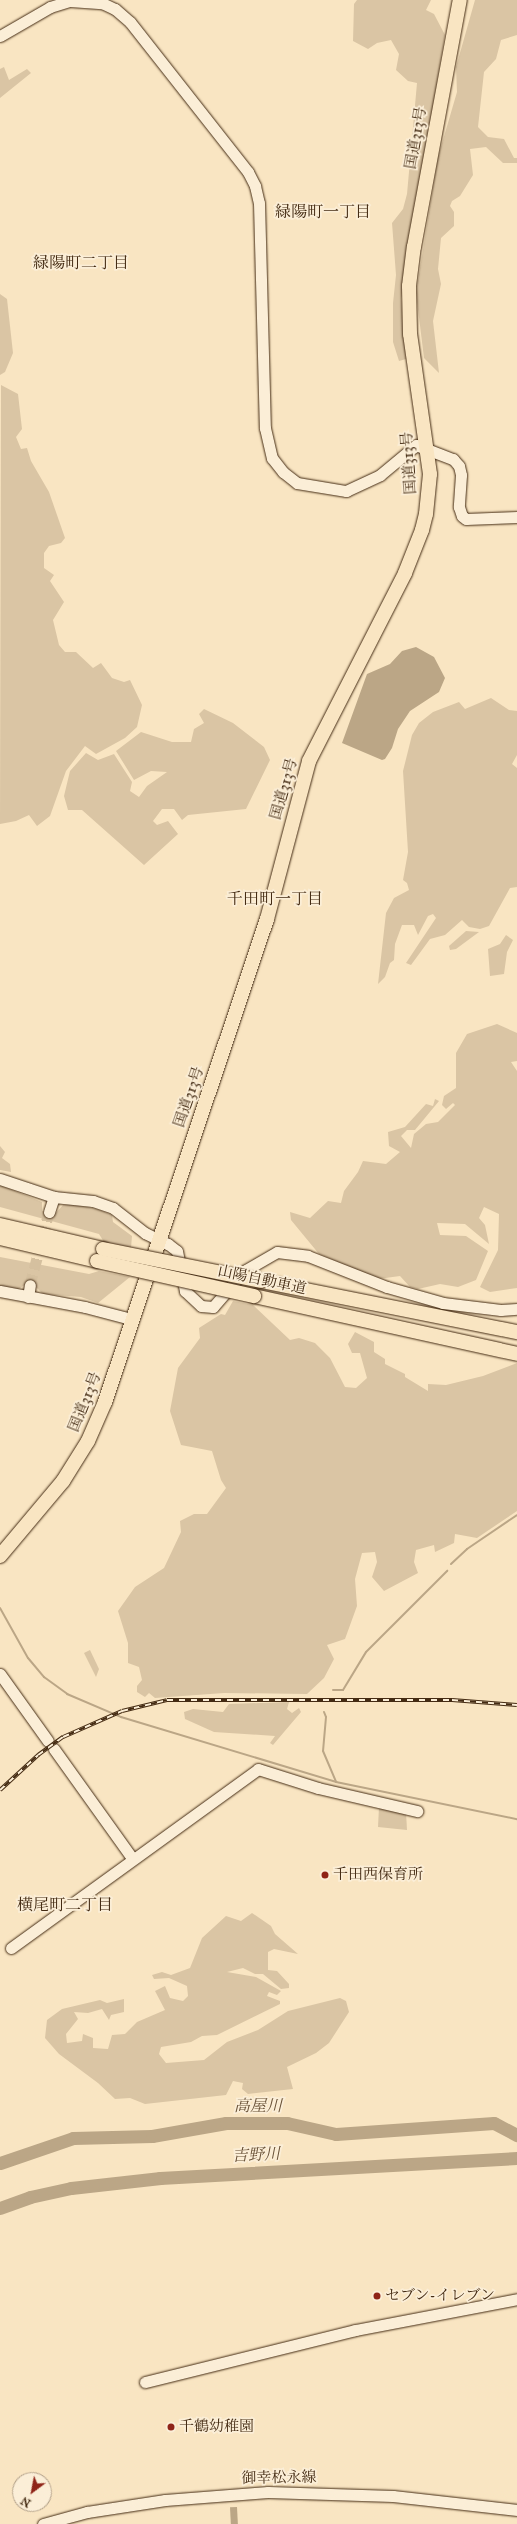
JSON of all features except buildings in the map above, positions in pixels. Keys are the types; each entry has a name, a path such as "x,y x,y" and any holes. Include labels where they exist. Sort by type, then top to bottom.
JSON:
{"highway":[{"name":"国道313号","path":"0,1556 53,1494 88,1441 113,1381 131,1319 267,919 309,761 405,573 422,530 428,500 427,449 410,334 409,286 414,246 460,0"},
{"name":"山陽自動車道","path":"0,1225 100,1255 254,1296 517,1354"},
{"name":"山陽自動車道","path":"0,1238 261,1281 517,1332"}],"street":[{"path":"0,36 50,7 70,1 102,3 115,9 130,22 248,172 256,186 260,204 265,428 272,458 283,472 297,483 346,490 380,475 411,447 416,445 453,459 459,466 462,516 466,518 517,517"},
{"path":"0,1179 54,1197 93,1201 113,1208 145,1233 177,1251 185,1291 201,1306 213,1307 244,1270 277,1252 308,1256 387,1287 443,1303 501,1310 517,1309"},
{"path":"49,1212 54,1197"},
{"path":"28,1297 30,1285"},
{"path":"0,1291 85,1307 131,1319"},
{"path":"0,1674 132,1858"},
{"path":"11,1948 132,1858 258,1769 318,1788 417,1811"},
{"path":"146,2382 355,2330 517,2299"},
{"name":"御幸松永線","path":"43,2524 87,2512 165,2500 268,2492 393,2496 517,2510"}],"shaded area":[{"path":"357,0 431,0 426,10 434,14 445,35 401,299 406,359 399,361 393,342 393,303 396,275 392,223 403,209 407,194 417,83 408,81 396,70 399,54 391,40 377,43 368,49 353,41 354,4"},
{"path":"475,0 517,0 517,35 501,40 496,59 484,72 478,127 488,137 504,139 514,158 517,158 517,163 503,163 486,147 470,149 473,175 460,196 452,201 450,206 454,212 454,226 441,238 438,269 441,284 433,321 439,373 424,358 416,293 438,157 457,92 456,67"},
{"path":"4,67 9,80 27,69 31,73 0,98 0,69"},
{"path":"0,294 7,299 13,353 5,372 0,375"},
{"path":"1,385 18,394 22,429 16,437 21,449 27,448 31,461 49,492 65,538 61,543 49,546 44,553 44,568 54,575 50,581 64,602 53,620 59,645 65,652 76,652 93,668 101,663 112,678 124,682 130,680 142,705 137,727 125,738 96,754 85,746 66,771 50,816 37,826 29,815 16,821 0,824"},
{"path":"416,647 434,657 445,678 439,692 410,711 398,729 392,748 385,759 382,760 342,743 367,674 390,664 402,651"},
{"path":"491,698 509,710 517,711 517,755 512,764 517,768 517,887 510,888 489,926 480,929 469,927 462,920 445,935 430,939 411,965 406,963 436,918 433,914 428,916 418,935 414,925 402,925 395,944 394,960 390,963 385,977 378,984 386,913 394,898 409,890 407,883 403,880 408,852 403,771 412,735 419,723 433,712 459,702 465,709"},
{"path":"204,709 233,723 264,747 270,760 246,809 188,815 182,820 174,809 162,809 153,821 157,825 168,821 178,834 144,865 82,810 68,810 64,796 70,771 86,753 98,760 114,754 132,782 130,791 139,797 147,786 167,772 151,771 134,780 116,751 141,732 172,742 191,742 194,729 204,723 199,714"},
{"path":"466,931 479,932 456,949 450,950 449,946"},
{"path":"506,935 513,940 507,952 504,974 490,976 488,949 500,944"},
{"path":"497,1024 517,1033 517,1061 511,1062 517,1071 517,1288 490,1292 480,1287 498,1250 499,1214 484,1207 479,1218 485,1225 489,1244 465,1224 437,1223 440,1235 466,1236 488,1251 476,1280 458,1287 440,1284 418,1289 410,1287 400,1276 378,1279 319,1254 291,1220 290,1212 310,1218 328,1201 341,1203 344,1191 358,1172 363,1161 386,1164 400,1152 389,1146 388,1132 405,1127 426,1104 433,1106 435,1099 439,1101 415,1130 407,1130 401,1136 411,1148 414,1134 426,1124 438,1122 455,1105 453,1103 446,1109 442,1105 444,1096 456,1088 456,1053 467,1034"},
{"path":"0,1146 5,1152 2,1158 10,1164 11,1172 0,1170"},
{"path":"0,1185 42,1202 42,1211 55,1214 63,1205 72,1204 97,1209 112,1215 113,1222 132,1236 131,1248 104,1242 99,1234 0,1207"},
{"path":"0,1257 89,1274 99,1271 130,1277 98,1303 81,1297 43,1294 34,1285 26,1284 17,1290 0,1286"},
{"path":"233,1301 253,1305 290,1340 299,1338 315,1343 330,1358 345,1387 356,1388 367,1378 360,1353 352,1353 348,1344 355,1332 374,1342 374,1352 385,1359 385,1364 405,1374 405,1377 428,1391 428,1384 446,1385 483,1376 517,1363 517,1511 477,1538 455,1534 454,1543 435,1552 434,1545 416,1550 414,1562 418,1573 384,1591 372,1577 377,1562 375,1552 362,1553 355,1579 357,1606 345,1639 327,1645 334,1659 324,1678 307,1694 224,1693 155,1698 149,1693 145,1697 137,1692 137,1686 142,1680 139,1667 128,1663 128,1643 118,1611 135,1587 164,1568 181,1532 180,1521 194,1514 207,1514 226,1488 221,1480 212,1451 181,1445 170,1411 178,1368 200,1338 199,1328 221,1314 225,1315"},
{"path":"90,1650 99,1669 96,1677 84,1653"},
{"path":"289,1702 287,1709 292,1713 299,1708 301,1712 273,1745 270,1743 275,1736 214,1732 185,1719 184,1712 193,1709 223,1712 229,1704"},
{"path":"379,1807 406,1812 407,1830 378,1827"},
{"path":"252,1913 271,1926 275,1934 298,1954 274,1949 268,1952 268,1970 277,1971 289,1984 289,1988 281,1989 263,1974 255,1974 243,1968 227,1972 256,1977 281,1991 277,1995 269,1992 267,1996 280,2001 280,2004 217,2035 202,2036 191,2042 161,2047 159,2054 166,2063 204,2060 227,2042 258,2030 288,2011 340,1998 346,2001 349,2012 329,2043 316,2053 287,2067 293,2089 248,2094 242,2089 243,2083 233,2081 226,2095 145,2104 130,2098 115,2099 98,2083 59,2054 45,2038 47,2020 62,2009 100,2000 107,2003 124,1999 124,2012 111,2015 109,2020 102,2009 88,2013 74,2012 78,2019 66,2034 67,2043 82,2041 83,2034 93,2038 93,2048 108,2049 112,2035 125,2034 137,2022 165,2010 155,1991 165,1986 170,1998 183,2001 188,1996 187,1986 169,1978 154,1979 152,1975 162,1972 171,1975 190,1968 202,1938 226,1916 241,1921"},
{"path":"230,2507 237,2507 238,2524 231,2524"}],"waterway":[{"path":"451,1564 467,1549 517,1515"},
{"path":"333,1690 343,1690 366,1652 447,1571"},
{"path":"0,1608 28,1658 44,1677 67,1694 121,1717 336,1782 517,1819"},
{"path":"324,1712 326,1717 323,1751 336,1781"},
{"name":"高屋川","path":"0,2163 73,2138 152,2136 226,2123 287,2123 336,2134 494,2123 517,2135"},
{"name":"吉野川","path":"0,2208 30,2197 71,2188 160,2178 517,2158"}],"tunnel":[{"path":"30,1285 49,1212"}],"railway":[{"path":"0,1790 38,1755 63,1737 122,1711 167,1700 452,1700 517,1705"}],"place":[{"name":"千田西保育所","path":"325,1875"},
{"name":"セブン-イレブン","path":"377,2296"},
{"name":"千鶴幼稚園","path":"171,2427"}],"district":[{"name":"緑陽町一丁目","path":"323,212"},
{"name":"緑陽町二丁目","path":"81,263"},
{"name":"千田町一丁目","path":"275,899"},
{"name":"横尾町二丁目","path":"65,1905"}]}
